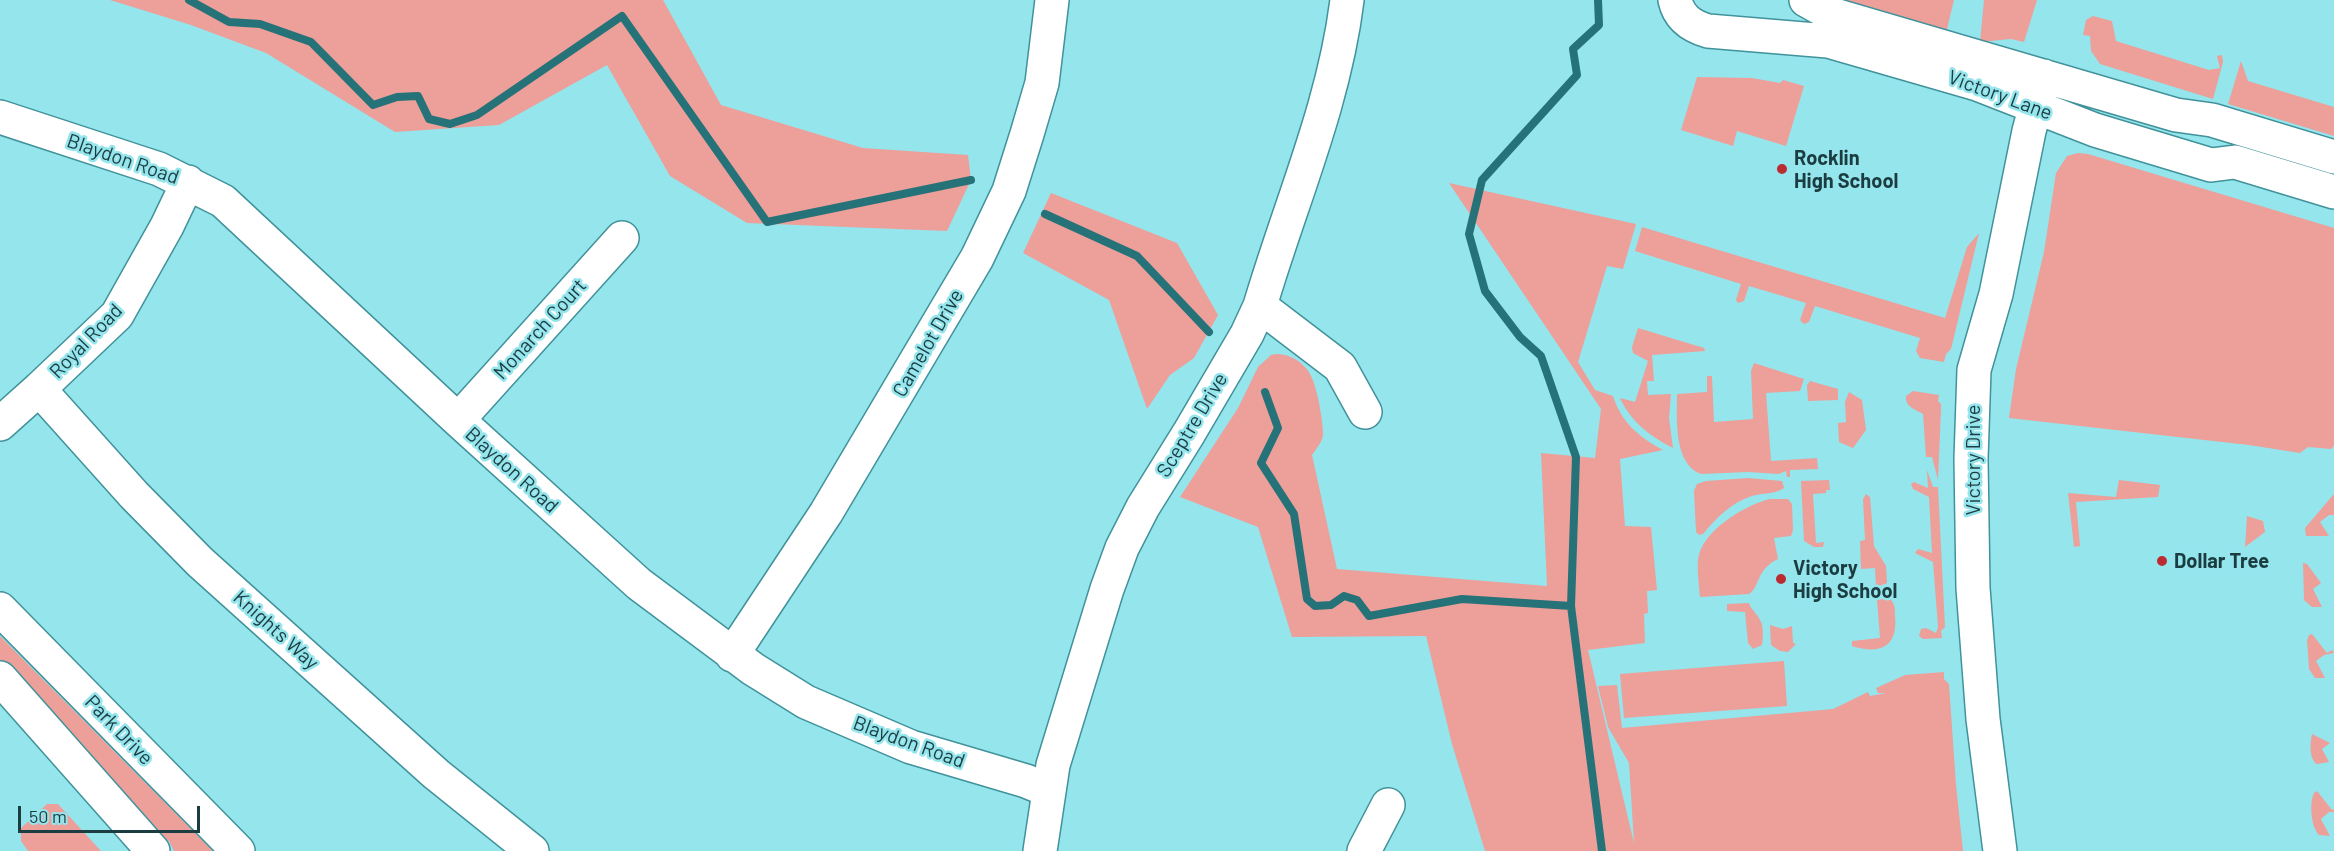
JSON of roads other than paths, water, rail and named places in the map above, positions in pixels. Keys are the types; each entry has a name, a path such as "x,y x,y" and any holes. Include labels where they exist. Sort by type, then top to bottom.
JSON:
{"street":[{"name":"Camelot Drive","path":"732,655 826,513 977,258 1009,191 1042,83 1053,0"},
{"name":"Sceptre Drive","path":"1040,851 1053,765 1100,611 1122,548 1143,507 1247,334 1260,306 1329,91 1343,35 1347,0"},
{"name":"Victory Lane","path":"1675,0 1684,19 1701,29 1828,41 1977,84 2095,130 2211,165 2235,162 2334,192"},
{"name":"Victory Lane","path":"1806,0 1831,14 2176,115 2212,120 2334,157"},
{"name":"Victory Drive","path":"2000,851 1983,719 1973,588 1971,459 1974,370 1996,294 2029,131 2044,76"},
{"name":"Blaydon Road","path":"0,117 159,169 223,201 639,585 732,655 806,702 858,725 911,747 1026,781 1048,790"},
{"name":"Royal Road","path":"0,424 117,315 188,182"},
{"name":"Monarch Court","path":"458,420 622,238"},
{"path":"1260,306 1340,367 1365,412"},
{"name":"Knights Way","path":"39,389 134,495 200,562 436,774 532,851"},
{"name":"Park Drive","path":"0,609 238,851"},
{"path":"0,678 153,851"},
{"path":"1364,851 1388,805"}],"waterway":[{"path":"189,0 229,22 260,24 311,42 373,105 397,97 418,96 429,119 450,124 477,115 622,16 767,222 971,180"},
{"path":"1598,0 1599,25 1573,49 1577,75 1482,180 1469,234 1485,291 1520,337 1541,356 1576,457 1571,606 1602,851"},
{"path":"1045,214 1137,256 1209,332"},
{"path":"1265,392 1278,428 1261,463 1294,514 1307,599 1315,606 1331,605 1344,596 1357,600 1369,616 1462,599 1571,606"}],"place":[{"name":"Rocklin High School","path":"1782,169"},
{"name":"Dollar Tree","path":"2162,561"},
{"name":"Victory High School","path":"1781,579"}]}
